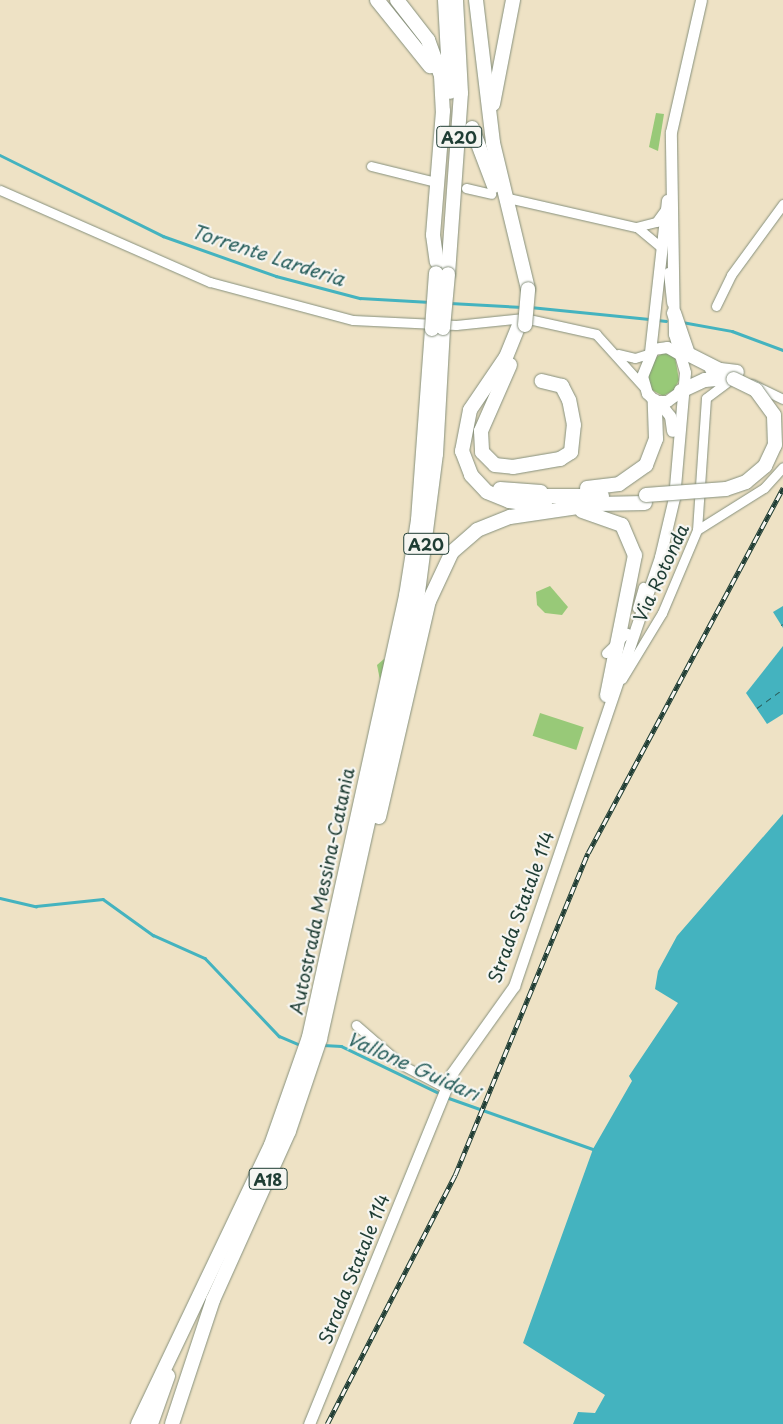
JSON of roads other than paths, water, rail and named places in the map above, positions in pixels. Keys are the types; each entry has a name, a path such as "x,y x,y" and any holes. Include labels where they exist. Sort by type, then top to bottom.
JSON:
{"highway":[{"path":"377,0 430,66"},
{"path":"397,0 428,40 441,76 433,235 441,270"},
{"name":"A20","path":"378,754 428,530 450,99 445,0"},
{"name":"A20","path":"441,270 461,93 456,0"},
{"path":"476,0 492,133 524,290 522,325 504,375 483,423 482,452 501,467 554,460 574,444 572,409 562,386 542,380"},
{"path":"492,133 496,81 513,0"},
{"path":"472,128 490,172 524,290"},
{"path":"674,313 688,354 772,394 783,420"},
{"path":"522,325 509,352 467,418 463,458 475,482 501,498 603,514 626,529 635,555 637,585 616,643 610,695"},
{"path":"681,357 701,368 720,370"},
{"path":"504,375 476,417 470,447 480,474 500,489 544,497 709,500 741,493 771,472 783,449"},
{"path":"354,893 390,777 428,601 441,568 460,543 488,524 568,509 726,489 746,482 765,466 775,445 774,415 756,390 735,375 710,378 681,391"},
{"path":"500,489 594,488 631,478 653,452 657,402"},
{"path":"606,653 637,585"},
{"name":"Autostrada Messina-Catania","path":"315,1038 354,893 378,754"},
{"name":"Autostrada Messina-Catania","path":"315,1038 378,754"},
{"name":"A18","path":"172,1424 213,1300 289,1131 315,1038"},
{"name":"A18","path":"138,1424 198,1293 271,1145 310,1054"},
{"path":"151,1424 198,1293"},
{"path":"165,1424 194,1355"},
{"path":"179,1424 194,1355"},
{"path":"131,1424 155,1384"},
{"path":"142,1424 155,1384"}],"main road":[{"path":"670,176 669,229 674,313 681,357 681,391 657,402 644,388 642,370 653,338 662,248 669,229 666,208 676,99 701,0"},
{"path":"649,353 666,347 681,357"},
{"name":"Strada Statale 114","path":"309,1424 444,1093 459,1062 514,986 672,510 681,391"},
{"name":"Strada Statale 114","path":"632,634 637,585 669,486 671,424 657,402"}],"street":[{"path":"371,166 432,181"},
{"path":"466,188 491,194"},
{"path":"0,190 232,289 361,321 456,325 530,319 600,335 618,354 644,388"},
{"path":"508,198 643,228 669,229"},
{"path":"716,306 731,275 783,204"},
{"path":"643,228 666,208"},
{"path":"643,228 662,248"},
{"path":"618,354 630,358 649,353"},
{"path":"697,530 708,393 720,384 739,381 783,398"},
{"name":"Via Rotonda","path":"610,695 646,642 662,614 697,530 764,488 783,467"},
{"path":"606,653 616,643 632,634 645,632 662,614"},
{"path":"632,634 646,642"},
{"path":"356,1025 402,1066 444,1093"}],"water":[{"path":"783,606 783,628 773,612"},
{"path":"783,646 783,714 767,724 746,693"},
{"path":"783,814 783,1424 573,1424 578,1412 595,1413 605,1395 523,1343 593,1149 632,1081 629,1076 678,1003 655,989 658,971 677,936"}],"waterway":[{"name":"Torrente Larderia","path":"0,155 163,236 276,276 360,298 430,302"},
{"name":"Torrente Larderia","path":"450,303 522,307"},
{"name":"Torrente Larderia","path":"530,307 651,319"},
{"name":"Torrente Larderia","path":"657,320 666,321"},
{"name":"Torrente Larderia","path":"682,322 732,331 783,350"},
{"name":"Vallone Guidari","path":"0,898 36,906 103,899 153,935 205,958 279,1036 300,1045"},
{"name":"Vallone Guidari","path":"323,1045 341,1046 439,1093"},
{"name":"Vallone Guidari","path":"446,1097 593,1149"}],"railway":[{"path":"327,1424 455,1175 588,853 783,488"}]}
